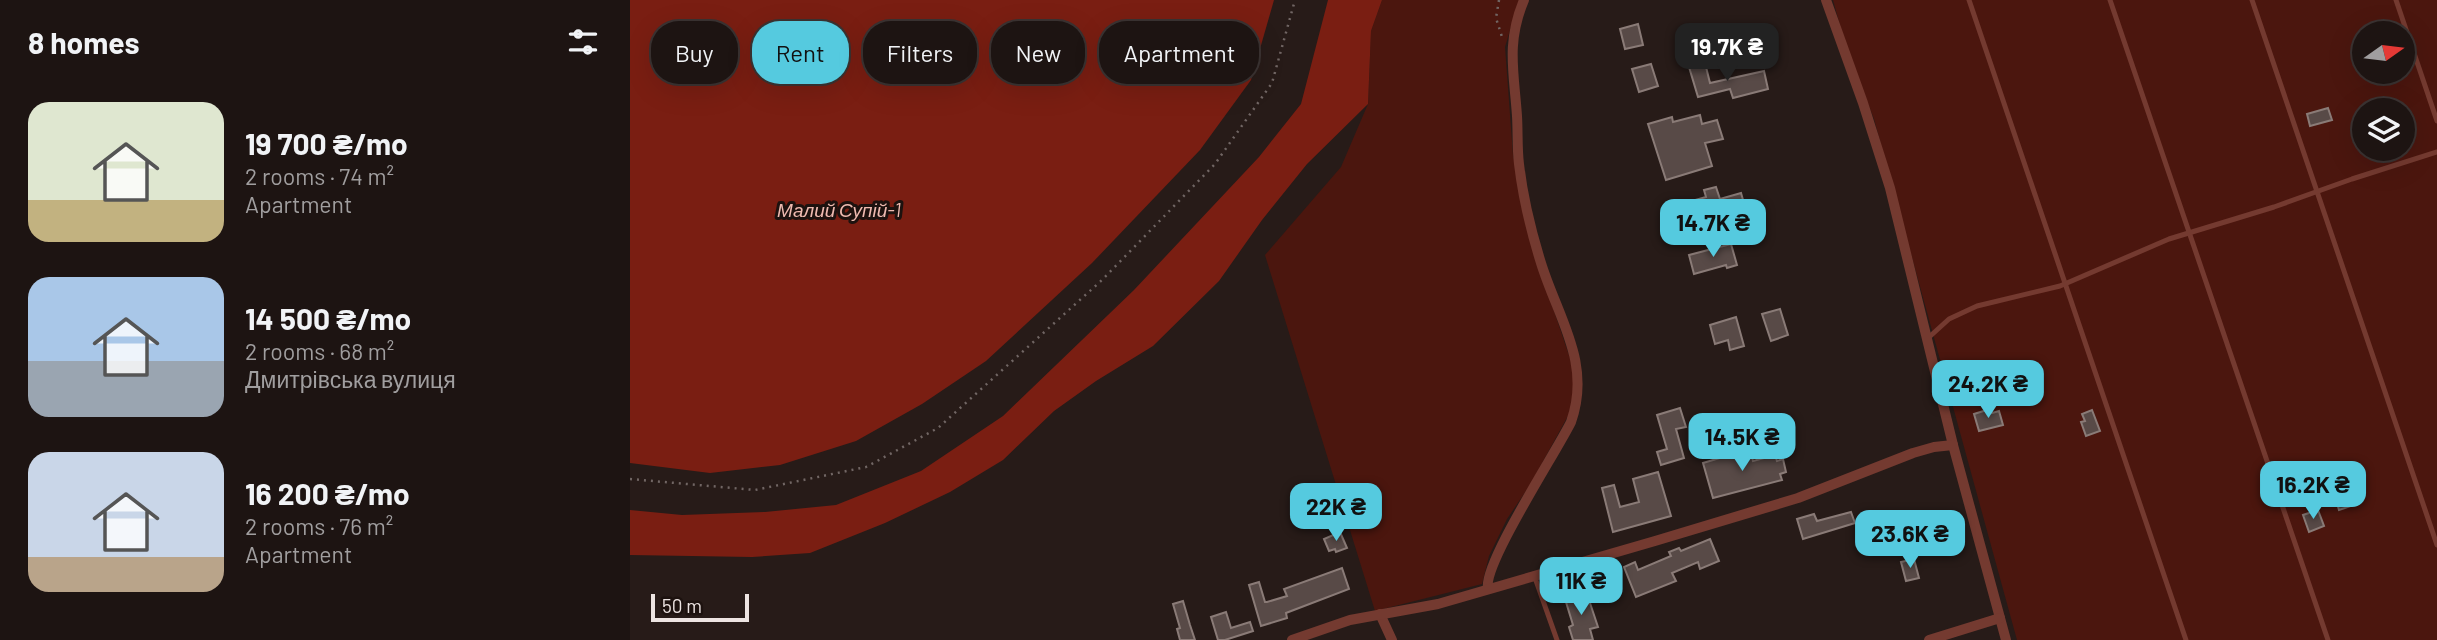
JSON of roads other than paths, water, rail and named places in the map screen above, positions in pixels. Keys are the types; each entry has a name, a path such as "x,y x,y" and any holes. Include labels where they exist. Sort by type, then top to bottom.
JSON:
{"street":[{"path":"1488,588 1488,578 1516,519 1571,422 1578,383 1569,334 1546,281 1527,211 1519,164 1511,68 1512,46 1524,0"},
{"path":"1826,0 1861,95 1890,188 1953,445 2006,640"},
{"path":"1292,640 1350,620 1426,607 1787,502 1921,450 1953,445"},
{"path":"1380,614 1392,640"},
{"path":"1928,640 2000,618"}],"lane":[{"path":"1969,0 2186,640"},
{"path":"2110,0 2328,640"},
{"path":"2252,0 2437,545"},
{"path":"2396,0 2437,121"},
{"path":"1927,339 1949,319 1976,306 2065,284 2140,250 2437,152"},
{"path":"1534,575 1557,640"}],"water":[{"name":"Малий Супій-1","path":"630,0 1274,0 1259,52 1259,21 1099,21 1099,84 1248,84 1200,150 1092,263 986,361 922,404 856,441 780,465 710,473 630,463"},
{"path":"1328,0 1382,0 1371,31 1368,104 1307,164 1262,220 1219,281 1153,346 1054,411 1003,460 950,492 885,523 810,553 752,557 630,555 630,510 682,515 765,512 836,505 921,471 1003,416 1134,290 1259,157 1301,104"}]}
